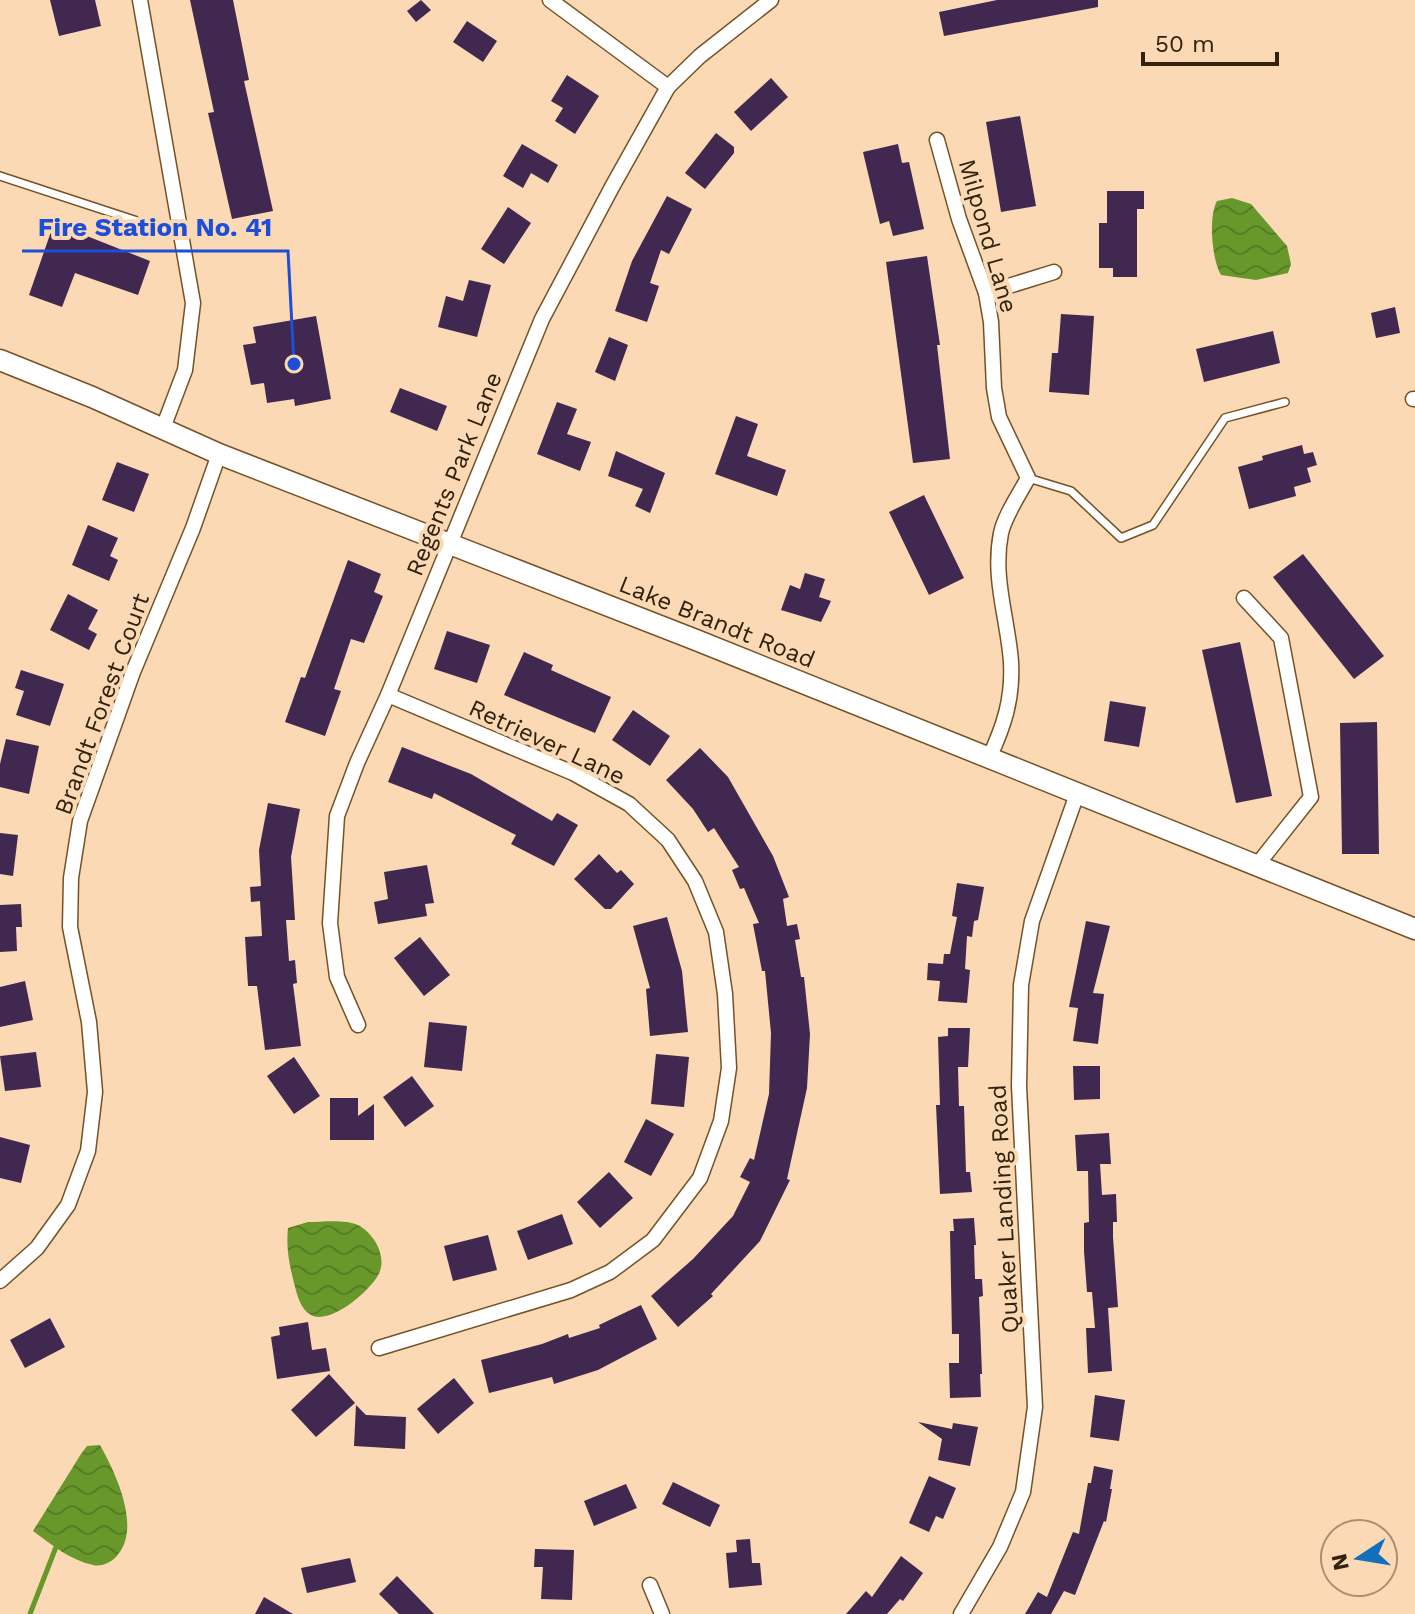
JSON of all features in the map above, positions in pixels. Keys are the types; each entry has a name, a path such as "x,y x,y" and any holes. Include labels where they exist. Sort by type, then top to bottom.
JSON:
{"street":[{"path":"140,0 193,303 185,370 163,428"},
{"path":"550,0 668,87"},
{"name":"Regents Park Lane","path":"358,1025 337,977 330,923 337,816 357,763 388,695 542,319 668,87 700,56 771,0"},
{"name":"Milpond Lane","path":"937,140 959,219 986,293 999,417 1028,478"},
{"path":"986,293 1054,272"},
{"name":"Lake Brandt Road","path":"0,360 219,454 696,640 1415,929"},
{"name":"Brandt Forest Court","path":"0,1281 37,1248 68,1205 88,1151 95,1092 89,1022 70,927 71,878 80,821 133,672 193,528 219,454"},
{"path":"989,758 1005,724 1010,689 1011,661 999,590 1001,530 1028,478"},
{"path":"1244,598 1281,638 1311,797 1257,865"},
{"name":"Retriever Lane","path":"379,1348 571,1290 610,1272 653,1240 700,1178 721,1121 729,1068 725,994 716,932 695,881 668,840 629,804 573,773 388,695"},
{"name":"Quaker Landing Road","path":"961,1614 1000,1547 1023,1492 1033,1421 1033,1360 1019,1086 1021,985 1032,921 1077,794"},
{"path":"650,1585 662,1614"}],"lane":[{"path":"0,176 183,236"},
{"path":"1028,478 1071,491 1121,538 1153,525 1225,418 1285,402"}],"water":[{"path":"1232,198 1251,204 1287,246 1291,264 1288,273 1256,280 1221,275 1213,249 1214,208 1217,201"},
{"path":"340,1221 358,1225 370,1234 381,1255 380,1270 372,1284 357,1299 328,1316 311,1315 304,1309 291,1269 288,1228 308,1222"},
{"path":"100,1445 119,1485 127,1516 127,1531 124,1545 116,1557 105,1564 96,1565 69,1556 33,1531 87,1446"}],"building":[{"path":"50,0 95,0 101,26 59,36"},
{"path":"190,0 233,0 249,80 244,81 273,211 232,219 208,113 214,112"},
{"path":"421,0 431,10 416,22 407,11"},
{"path":"997,0 1098,0 1098,7 944,36 939,12"},
{"path":"467,21 497,41 483,62 453,42"},
{"path":"567,75 599,96 575,134 555,121 563,108 551,101"},
{"path":"771,78 788,97 751,131 734,112"},
{"path":"1020,116 1036,206 1001,212 986,122"},
{"path":"716,133 734,147 734,153 705,189 685,173"},
{"path":"522,144 558,165 548,183 531,173 523,188 503,176"},
{"path":"898,144 902,163 909,162 924,229 893,236 889,221 880,224 863,152"},
{"path":"1107,191 1144,191 1144,209 1137,209 1137,277 1113,277 1113,268 1099,268 1099,223 1107,223"},
{"path":"667,196 692,209 669,254 661,250 650,283 659,286 647,322 615,311 632,261"},
{"path":"508,207 531,223 504,264 481,249"},
{"path":"54,223 150,261 138,295 75,273 62,307 29,295"},
{"path":"927,256 940,345 937,345 950,459 913,463 886,262"},
{"path":"469,280 491,285 477,337 438,327 446,296 463,301"},
{"path":"1395,307 1400,333 1376,338 1371,313"},
{"path":"1061,314 1094,316 1089,395 1049,392 1052,353 1058,353"},
{"path":"316,316 331,399 295,406 294,399 267,403 264,383 251,385 243,345 256,343 253,327"},
{"path":"1273,331 1280,363 1204,382 1196,349"},
{"path":"609,337 628,345 615,381 595,372"},
{"path":"400,388 447,406 437,431 390,412"},
{"path":"557,402 577,409 567,434 591,442 580,471 537,454"},
{"path":"736,416 758,424 747,456 786,470 777,496 715,474"},
{"path":"1302,445 1304,454 1313,452 1317,465 1307,468 1311,482 1294,487 1296,496 1249,509 1238,467 1263,460 1262,456"},
{"path":"616,451 665,473 650,513 635,506 643,489 608,476"},
{"path":"117,462 149,474 134,512 102,500"},
{"path":"924,495 964,578 929,595 889,512"},
{"path":"88,525 118,538 110,556 118,560 109,581 72,565"},
{"path":"1303,554 1384,656 1354,679 1273,577"},
{"path":"348,560 381,574 374,592 383,596 364,643 351,639 334,689 341,691 325,736 285,722 301,677 305,678"},
{"path":"805,573 825,579 819,597 831,601 821,622 781,610 790,585 800,589"},
{"path":"68,594 98,610 88,629 97,634 89,650 50,630"},
{"path":"447,631 490,645 477,683 434,669"},
{"path":"1240,642 1272,796 1236,803 1202,650"},
{"path":"524,652 553,665 551,670 611,697 595,733 504,695"},
{"path":"21,670 64,684 50,726 16,715 24,691 15,688"},
{"path":"1110,701 1146,707 1139,747 1104,741"},
{"path":"633,710 670,736 650,766 612,740"},
{"path":"1377,722 1379,854 1342,854 1340,723"},
{"path":"6,739 39,746 29,794 0,787 0,764"},
{"path":"402,747 471,774 552,821 557,813 578,825 554,866 511,844 516,835 434,793 432,799 388,782"},
{"path":"700,748 728,777 773,856 789,897 783,899 787,926 797,924 800,939 795,940 801,977 804,977 810,1034 807,1088 787,1179 790,1180 760,1241 711,1294 713,1296 678,1327 651,1296 693,1259 733,1216 750,1182 740,1177 750,1158 754,1160 769,1094 771,1033 765,971 762,971 753,924 759,923 744,888 740,889 732,870 739,867 714,828 708,832 693,809 666,780"},
{"path":"268,803 300,809 291,857 295,920 286,920 289,961 295,960 297,983 293,984 301,1046 265,1050 257,986 248,986 245,937 262,936 260,901 251,902 250,887 261,886 259,850"},
{"path":"0,833 18,835 13,876 0,874"},
{"path":"599,854 617,873 621,870 634,884 611,909 605,909 574,879"},
{"path":"427,865 434,903 425,904 427,916 378,924 374,902 388,899 384,872"},
{"path":"957,883 984,887 978,920 974,921 972,937 967,936 965,969 970,970 967,1003 938,1001 940,981 927,980 928,963 943,964 944,954 950,954 957,917 952,916"},
{"path":"21,904 22,927 16,927 17,951 0,952 0,905"},
{"path":"667,917 682,971 688,1032 650,1036 646,989 650,988 633,926"},
{"path":"1086,921 1110,926 1093,993 1104,994 1098,1044 1073,1041 1078,1008 1069,1007"},
{"path":"420,937 450,975 424,996 394,958"},
{"path":"25,981 33,1020 0,1027 0,987"},
{"path":"429,1022 467,1026 462,1071 424,1067"},
{"path":"948,1028 970,1028 968,1067 958,1067 959,1106 964,1106 966,1172 970,1172 972,1192 940,1194 936,1105 940,1105 938,1037 948,1036"},
{"path":"36,1052 41,1087 5,1091 0,1056"},
{"path":"656,1054 689,1057 684,1107 651,1104"},
{"path":"294,1057 320,1096 294,1114 267,1076"},
{"path":"1073,1066 1100,1066 1100,1099 1074,1100"},
{"path":"412,1076 434,1106 405,1127 383,1097"},
{"path":"330,1098 358,1098 358,1116 374,1104 374,1140 330,1140"},
{"path":"646,1119 674,1134 651,1176 624,1162"},
{"path":"1109,1133 1111,1164 1100,1164 1102,1195 1116,1194 1117,1222 1113,1222 1113,1237 1118,1307 1108,1308 1112,1371 1088,1373 1086,1328 1095,1328 1092,1292 1087,1292 1084,1251 1084,1223 1089,1222 1088,1171 1077,1171 1075,1135"},
{"path":"0,1137 30,1145 21,1183 0,1178"},
{"path":"609,1172 633,1198 600,1228 577,1202"},
{"path":"562,1214 573,1244 528,1260 517,1231"},
{"path":"974,1218 975,1279 982,1279 983,1296 979,1297 981,1397 950,1398 949,1363 959,1363 959,1334 952,1334 950,1231 954,1231 953,1219"},
{"path":"488,1235 497,1270 453,1281 444,1246"},
{"path":"641,1305 657,1339 598,1370 554,1384 552,1377 489,1393 481,1360 568,1334 569,1338 600,1328 599,1325"},
{"path":"50,1318 65,1347 25,1368 10,1340"},
{"path":"308,1322 312,1350 326,1348 330,1371 277,1379 271,1337 280,1335 279,1327"},
{"path":"329,1374 355,1403 316,1437 291,1410"},
{"path":"454,1378 474,1403 438,1434 417,1409"},
{"path":"1095,1395 1125,1400 1119,1441 1090,1437"},
{"path":"356,1405 366,1415 406,1417 405,1449 354,1446"},
{"path":"918,1422 952,1429 953,1423 978,1427 970,1466 938,1460 942,1439"},
{"path":"1094,1466 1113,1470 1112,1489 1106,1522 1075,1595 1064,1591 1051,1614 1025,1614 1038,1592 1047,1597 1073,1532 1079,1534"},
{"path":"929,1476 956,1488 943,1519 936,1516 929,1532 909,1523"},
{"path":"673,1482 720,1505 710,1527 662,1504"},
{"path":"626,1484 637,1508 594,1526 584,1501"},
{"path":"750,1539 752,1563 760,1563 762,1585 729,1588 726,1553 737,1552 736,1540"},
{"path":"535,1549 574,1550 572,1600 541,1599 543,1567 534,1567"},
{"path":"901,1556 923,1573 903,1601 900,1599 887,1614 846,1614 866,1591 872,1597"},
{"path":"350,1558 356,1582 307,1593 301,1568"},
{"path":"397,1576 434,1614 399,1614 379,1594"},
{"path":"264,1597 293,1614 255,1614"}],"waterway":[{"path":"30,1614 56,1547"}],"place":[{"name":"Fire Station No. 41","path":"294,364"}]}
